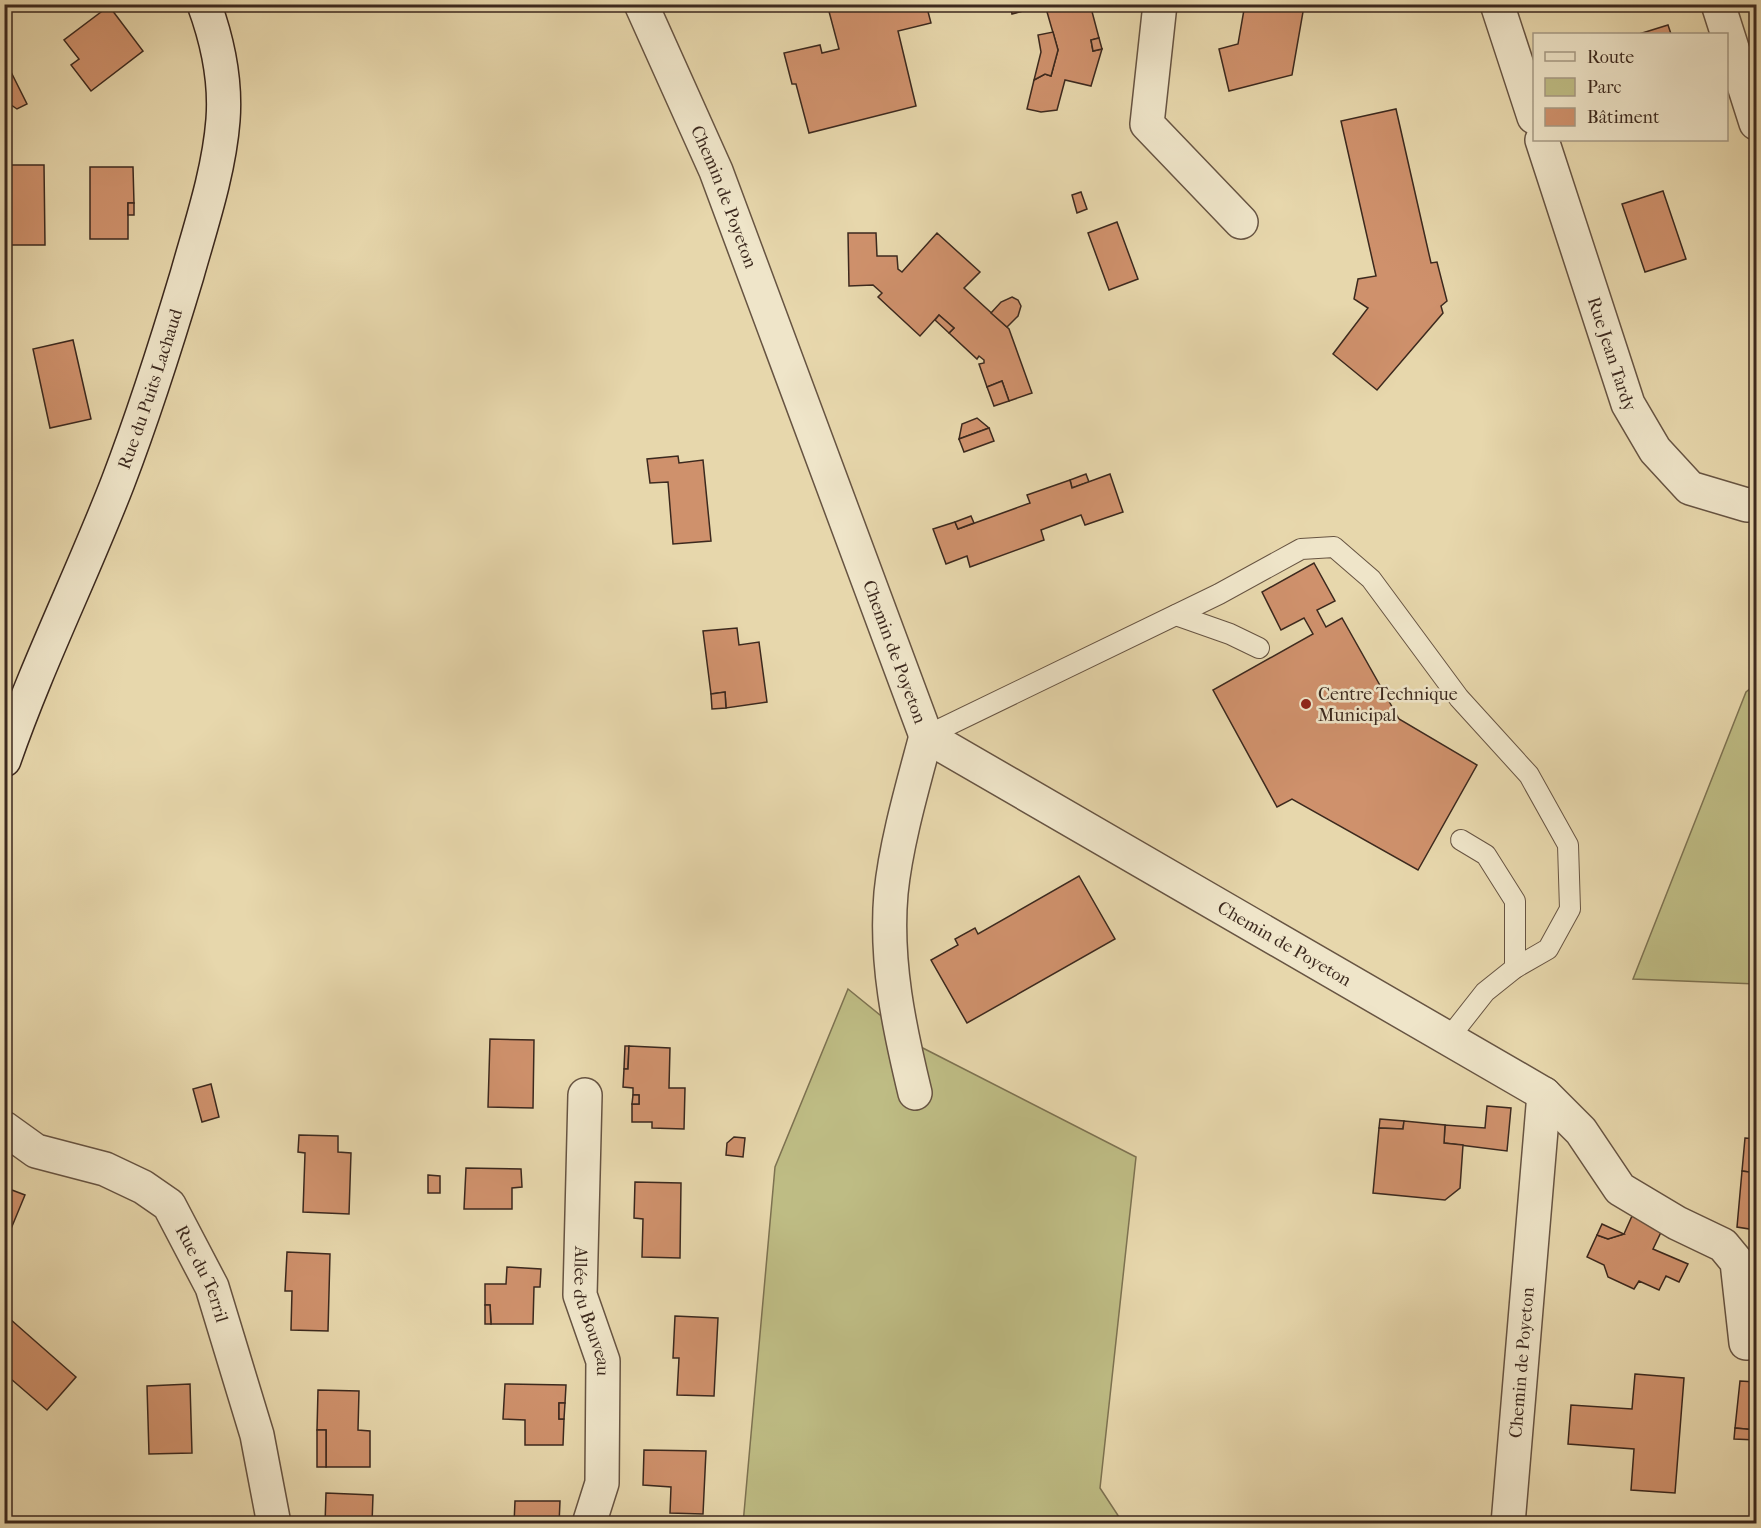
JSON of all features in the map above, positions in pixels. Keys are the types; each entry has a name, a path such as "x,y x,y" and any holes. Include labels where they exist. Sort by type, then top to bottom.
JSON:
{"street":[{"name":"Rue du Puits Lachaud","path":"4,760 118,483 161,361 196,243 220,148 224,119 224,91 217,39 204,4"},
{"name":"Chemin de Poyeton","path":"641,4 716,171 926,736 1544,1094 1581,1131 1620,1189 1677,1223 1723,1245 1737,1262 1746,1343"},
{"path":"1160,4 1147,124 1241,222"},
{"path":"1497,4 1533,114"},
{"path":"1718,4 1727,33"},
{"path":"1728,35 1756,123"},
{"name":"Rue Jean Tardy","path":"1542,141 1628,404 1655,450 1690,488 1747,505 1756,504"},
{"path":"915,1092 899,1027 891,970 891,892 911,792 926,736"},
{"name":"Chemin de Poyeton","path":"1508,1524 1544,1094"},
{"name":"Allée du Bouveau","path":"585,1095 580,1295 603,1361 602,1483 589,1524"},
{"name":"Rue du Terril","path":"4,1128 36,1151 105,1169 143,1187 169,1205 212,1287 257,1435 274,1524"}],"lane":[{"path":"926,736 1176,615 1301,549 1334,547 1371,579 1459,698 1529,775 1568,845 1570,909 1548,949 1515,968 1485,992 1448,1039"},
{"path":"1176,615 1230,634 1259,648"},
{"path":"1461,840 1486,855 1515,901 1515,968"}],"green space":[{"path":"1756,684 1756,984 1633,979 1746,692"},
{"path":"848,989 917,1045 1136,1157 1100,1488 1123,1523 743,1524 775,1167"}],"building":[{"path":"827,4 926,4 931,23 898,31 916,106 809,133 796,84 792,84 784,53 820,45 822,53 839,49"},
{"path":"1010,4 1090,4 1099,38 1091,40 1093,51 1102,49 1091,86 1065,80 1057,110 1041,112 1027,109 1034,80 1045,74 1051,76 1058,50 1045,5 1012,14"},
{"path":"1245,4 1310,4 1304,6 1292,75 1229,91 1219,49 1238,44"},
{"path":"109,6 143,51 91,91 71,65 79,59 64,40"},
{"path":"1668,25 1671,33 1642,33"},
{"path":"1053,32 1058,50 1051,76 1045,74 1034,80 1041,52 1038,35"},
{"path":"1099,38 1102,49 1093,51 1091,40"},
{"path":"4,58 27,104 17,109 4,100"},
{"path":"1396,109 1431,263 1437,262 1447,301 1441,306 1443,313 1377,390 1333,354 1368,308 1354,299 1358,279 1376,276 1341,121"},
{"path":"4,165 44,165 45,245 7,245"},
{"path":"90,167 133,167 134,203 128,203 128,239 90,239"},
{"path":"1663,191 1686,259 1645,272 1622,204"},
{"path":"1081,192 1087,209 1077,213 1072,195"},
{"path":"4,202 7,202 7,245 4,245"},
{"path":"128,203 134,203 134,215 128,215"},
{"path":"1117,222 1138,279 1109,290 1088,233"},
{"path":"848,233 876,233 877,256 897,256 898,269 902,272 937,233 980,272 964,288 1009,329 1032,393 1009,401 1002,381 987,387 979,364 984,363 984,360 979,356 977,359 949,333 954,328 939,315 920,336 878,297 882,293 873,285 849,286"},
{"path":"1012,297 1018,300 1021,306 1018,316 1007,327 991,313 1001,302"},
{"path":"939,315 954,328 949,333 935,320"},
{"path":"73,340 91,419 50,428 33,349"},
{"path":"1002,381 1009,401 994,406 987,387"},
{"path":"977,418 989,428 959,439 962,424"},
{"path":"989,428 994,441 964,452 959,439"},
{"path":"678,456 679,463 703,460 711,541 673,544 668,482 650,483 647,459"},
{"path":"1086,474 1089,482 1072,488 1070,480"},
{"path":"1110,474 1123,512 1085,525 1081,515 1041,530 1044,540 970,567 967,556 946,564 933,529 955,522 958,529 1030,503 1027,495 1070,480 1072,488"},
{"path":"971,516 974,523 958,529 955,522"},
{"name":"Centre Technique Municipal","path":"1314,563 1335,601 1317,610 1326,627 1342,618 1399,719 1477,765 1418,870 1292,799 1277,807 1213,690 1313,634 1304,618 1281,630 1262,592"},
{"path":"737,628 739,645 759,642 767,702 726,708 725,692 711,694 703,631"},
{"path":"725,692 726,708 712,709 711,694"},
{"path":"1079,876 1115,939 967,1023 931,960 958,945 955,939 975,928 978,934"},
{"path":"490,1039 534,1040 533,1108 488,1107"},
{"path":"625,1046 629,1046 628,1069 624,1069"},
{"path":"629,1046 670,1048 669,1088 685,1088 684,1129 652,1128 652,1122 632,1122 632,1104 639,1104 639,1095 633,1095 633,1088 623,1087 624,1069 628,1069"},
{"path":"211,1084 219,1117 202,1122 193,1089"},
{"path":"633,1095 639,1095 639,1104 632,1104"},
{"path":"1487,1106 1511,1108 1507,1151 1444,1143 1445,1125 1485,1128"},
{"path":"1380,1119 1404,1121 1403,1129 1379,1128"},
{"path":"1404,1121 1445,1125 1444,1143 1463,1145 1460,1188 1445,1200 1373,1193 1379,1128 1403,1129"},
{"path":"299,1135 338,1136 338,1152 351,1153 349,1214 303,1212 305,1153 298,1152"},
{"path":"734,1137 745,1138 743,1157 726,1155 727,1143"},
{"path":"1745,1138 1756,1139 1756,1173 1742,1171"},
{"path":"466,1168 521,1169 522,1187 512,1188 512,1209 464,1209"},
{"path":"1742,1171 1756,1173 1756,1230 1737,1227"},
{"path":"428,1175 440,1176 440,1193 428,1193"},
{"path":"635,1182 681,1183 680,1258 642,1257 643,1219 634,1218"},
{"path":"4,1187 25,1195 8,1236 4,1234"},
{"path":"1632,1216 1662,1230 1653,1249 1688,1264 1679,1282 1666,1276 1659,1290 1639,1281 1634,1289 1608,1277 1604,1265 1587,1257 1597,1235 1608,1239 1624,1234"},
{"path":"1602,1224 1624,1234 1608,1239 1597,1235"},
{"path":"287,1252 330,1254 328,1331 291,1330 292,1291 285,1291"},
{"path":"507,1267 541,1269 540,1287 534,1287 533,1324 491,1324 490,1305 485,1305 485,1284 506,1284"},
{"path":"485,1305 490,1305 491,1324 485,1324"},
{"path":"675,1316 718,1318 714,1396 677,1395 679,1358 673,1358"},
{"path":"10,1319 76,1377 47,1410 4,1373 4,1326"},
{"path":"1635,1374 1684,1378 1675,1493 1631,1490 1634,1449 1568,1444 1571,1405 1632,1409"},
{"path":"1740,1381 1756,1382 1756,1430 1735,1428"},
{"path":"190,1384 192,1453 149,1454 147,1386"},
{"path":"505,1384 566,1385 565,1403 559,1403 559,1419 564,1419 563,1445 525,1445 525,1420 503,1419"},
{"path":"318,1390 359,1391 358,1430 370,1431 370,1467 326,1467 326,1430 317,1430"},
{"path":"559,1403 565,1403 564,1419 559,1419"},
{"path":"1735,1428 1756,1430 1756,1440 1734,1439"},
{"path":"317,1430 326,1430 326,1467 317,1467"},
{"path":"644,1450 706,1451 703,1514 670,1513 671,1487 643,1485"},
{"path":"326,1493 373,1495 372,1524 325,1524"},
{"path":"515,1501 560,1501 559,1524 514,1524"}],"place":[{"name":"Centre Technique Municipal","path":"1306,704"}]}
